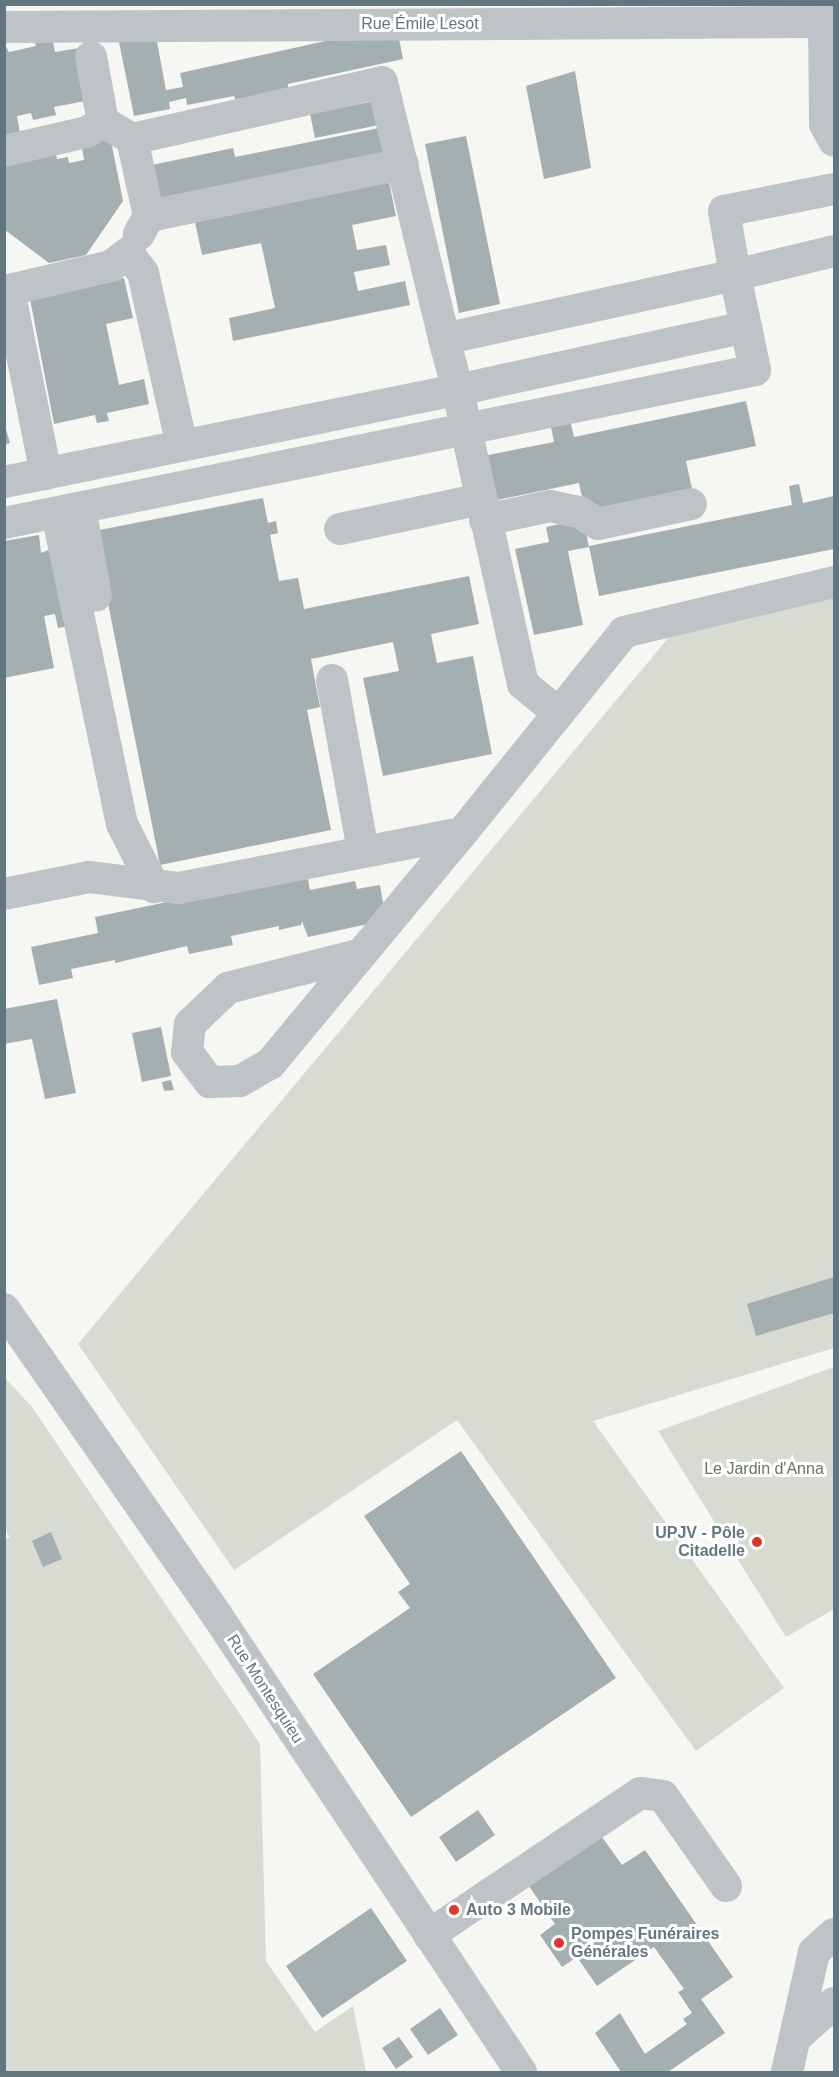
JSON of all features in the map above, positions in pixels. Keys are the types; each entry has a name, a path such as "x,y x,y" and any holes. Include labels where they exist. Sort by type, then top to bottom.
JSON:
{"street":[{"name":"Rue Émile Lesot","path":"4,27 536,14 644,14 829,22"},
{"path":"829,22 825,124 834,141"},
{"path":"91,57 103,122 132,140 382,82 458,390 523,684 557,712"},
{"path":"4,151 87,132 103,122"},
{"path":"46,474 9,290 15,276 111,266 128,253 149,216 132,140"},
{"path":"149,216 403,164"},
{"path":"4,523 755,370 724,211 834,189"},
{"path":"444,339 834,251"},
{"path":"128,253 143,273 182,446"},
{"path":"801,259 834,277"},
{"path":"4,482 458,390 746,327"},
{"path":"340,529 483,510 550,506 579,512 598,524 691,504"},
{"path":"68,510 89,663 122,824 154,887"},
{"path":"358,955 228,988 190,1024 187,1052 210,1082 240,1081 270,1064 358,955 462,833 557,712 624,632 834,582"},
{"path":"332,680 363,850"},
{"path":"4,894 89,877 154,887 179,888 363,850 462,833"},
{"name":"Rue Montesquieu","path":"4,1309 218,1617 521,2073"},
{"path":"429,1935 640,1793 663,1796 726,1886"},
{"path":"787,2073 814,1952 834,1934"},
{"path":"795,2038 834,2003"}],"green space":[{"path":"834,598 834,1348 593,1421 784,1688 696,1751 457,1420 234,1570 78,1344 670,636"},
{"name":"Le Jardin d'Anna","path":"834,1367 834,1609 786,1637 658,1431"},
{"path":"5,1378 32,1407 260,1744 266,1961 315,2032 353,2006 366,2072 5,2072 4,1540 10,1537 4,1529"}],"building":[{"path":"399,39 403,59 288,84 288,89 236,102 234,96 187,105 186,98 169,102 170,109 134,116 119,42 157,42 166,90 183,87 180,73 330,40"},
{"path":"53,42 55,52 79,48 90,100 54,107 56,115 33,120 31,113 17,116 21,139 4,143 4,43 9,52 36,46 35,43"},
{"path":"575,71 591,168 544,179 526,86"},
{"path":"374,101 379,125 315,138 310,114"},
{"path":"379,128 385,153 159,199 152,165 233,148 235,157"},
{"path":"110,136 123,201 86,255 49,263 5,230 5,157 54,147 57,159 68,157 69,163 84,160 81,142"},
{"path":"466,136 500,304 459,313 425,144"},
{"path":"389,182 396,216 352,225 357,250 386,245 390,265 354,272 358,291 405,281 410,305 233,341 229,318 275,308 261,243 202,255 195,222"},
{"path":"124,278 133,318 106,324 119,385 144,379 149,404 107,413 109,421 97,423 95,415 54,424 30,299"},
{"path":"746,401 756,446 686,461 692,489 597,508 584,507 579,483 497,500 488,455 554,442 549,417 568,412 574,437"},
{"path":"4,422 10,443 4,445"},
{"path":"799,484 803,503 834,496 834,549 599,596 589,546 792,505 789,486"},
{"path":"263,498 268,523 276,521 278,533 270,535 279,581 298,578 304,609 469,576 479,624 431,634 437,663 473,656 492,754 383,776 363,678 399,671 393,642 311,659 320,707 307,710 331,830 160,865 105,588 74,625 58,628 55,614 44,616 54,668 4,678 4,541 39,535 41,553 94,531"},
{"path":"583,519 589,547 568,551 583,625 534,635 515,549 549,542 546,527"},
{"path":"307,873 310,890 355,881 357,889 380,885 386,920 308,937 302,921 301,925 279,930 279,926 231,936 233,945 189,954 187,946 115,963 115,960 71,969 73,978 39,985 31,947 98,933 95,917"},
{"path":"57,999 76,1093 45,1099 32,1039 4,1044 4,1009"},
{"path":"161,1027 171,1076 142,1082 132,1033"},
{"path":"171,1080 174,1090 164,1091 162,1082"},
{"path":"834,1277 834,1313 756,1336 747,1304"},
{"path":"461,1451 616,1678 411,1817 313,1674 410,1608 398,1592 410,1584 364,1516"},
{"path":"51,1532 62,1559 43,1567 32,1541"},
{"path":"478,1810 495,1835 456,1862 439,1837"},
{"path":"602,1837 622,1865 645,1850 733,1977 701,1999 725,2033 668,2072 621,2072 595,2033 620,2013 645,2054 687,2024 683,2019 692,2013 678,1992 684,1989 654,1947 597,1986 577,1957 562,1967 540,1935 555,1924 529,1886"},
{"path":"371,1908 407,1961 322,2018 286,1966"},
{"path":"440,2008 458,2035 428,2055 410,2029"},
{"path":"399,2037 413,2057 396,2069 382,2048"}],"place":[{"name":"UPJV - Pôle Citadelle","path":"757,1542"},
{"name":"Auto 3 Mobile","path":"454,1910"},
{"name":"Pompes Funéraires Générales","path":"559,1943"}]}
